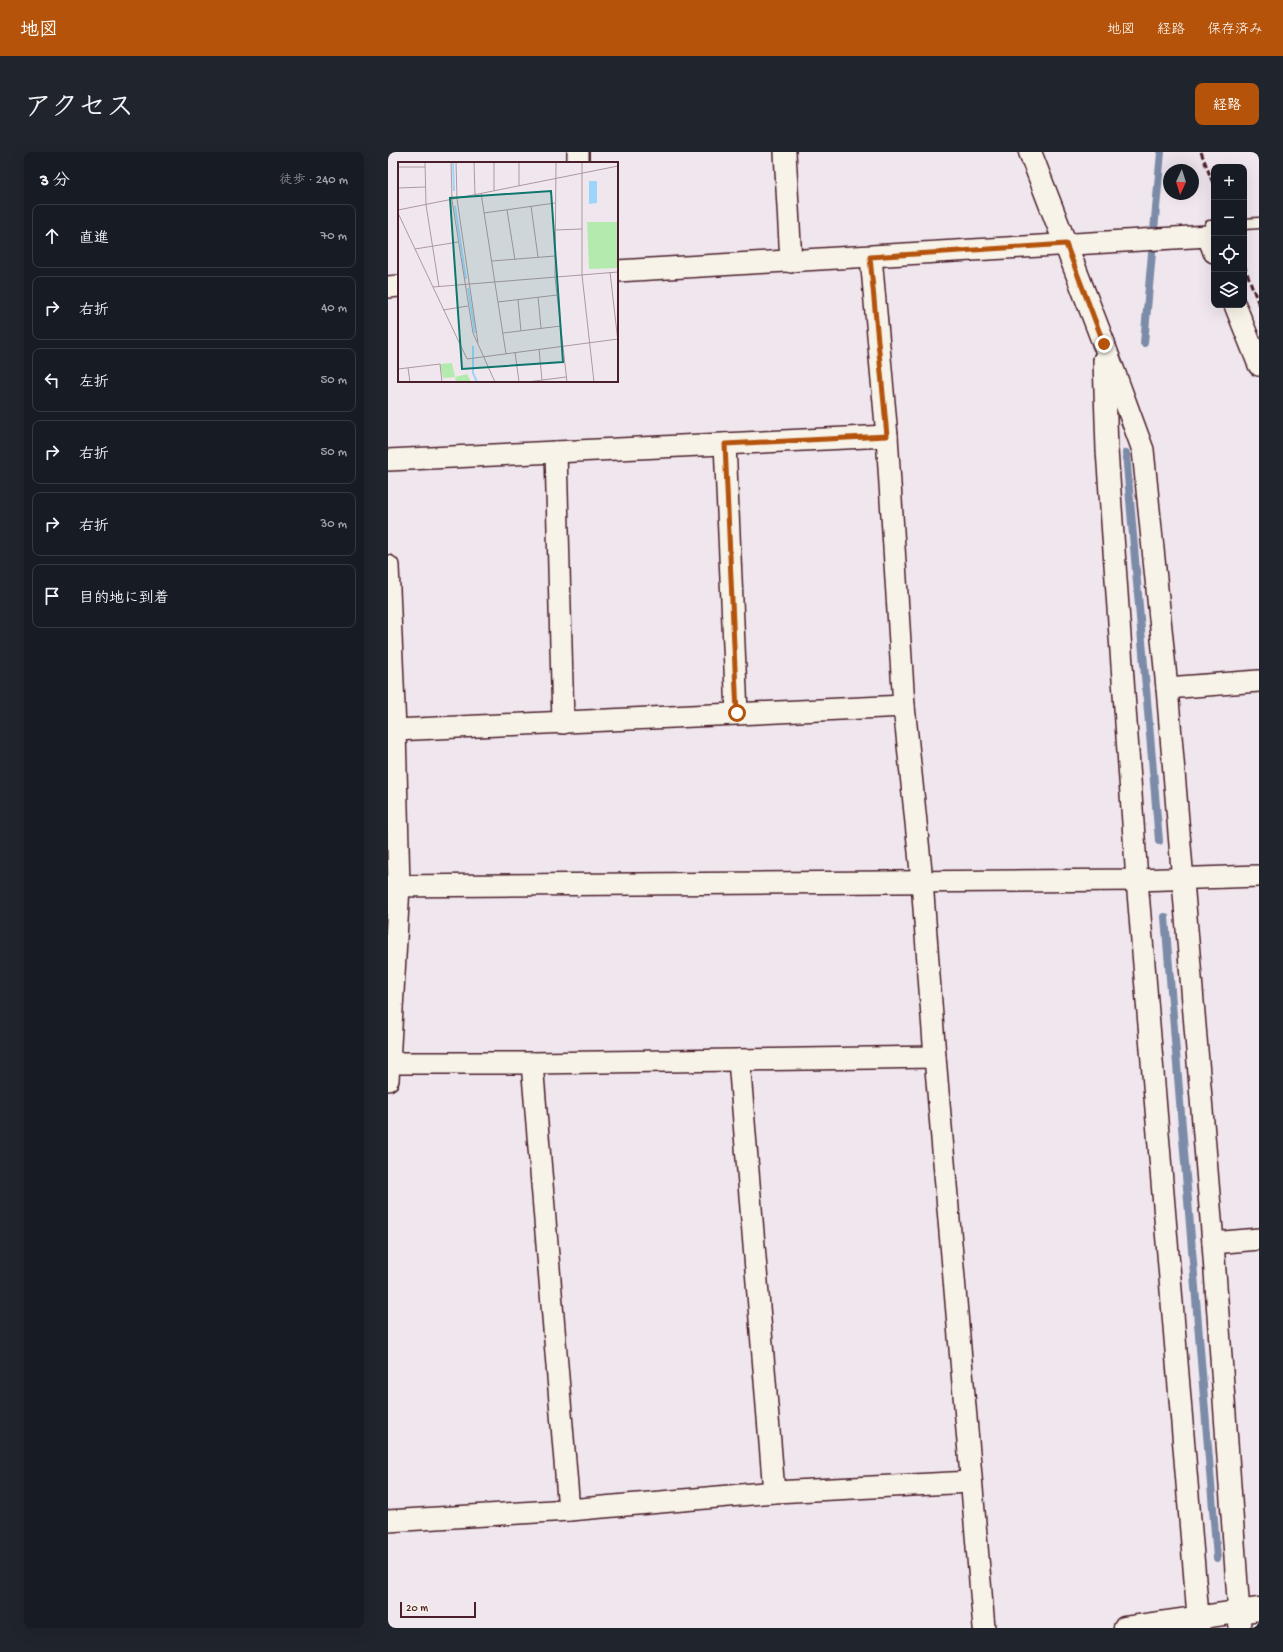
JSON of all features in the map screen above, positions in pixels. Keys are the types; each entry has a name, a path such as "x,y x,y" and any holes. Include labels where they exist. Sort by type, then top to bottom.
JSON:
{"street":[{"path":"785,152 791,262"},
{"path":"1030,152 1143,450 1167,688 1213,1243 1246,1616 1200,1623 1124,1628"},
{"path":"618,271 791,262 1066,244 1211,238"},
{"path":"870,257 887,436 904,706 922,881 935,1057 984,1628"},
{"path":"388,287 398,286"},
{"path":"1236,308 1259,364"},
{"path":"1104,344 1107,450 1137,880 1200,1623"},
{"path":"388,460 887,436"},
{"path":"725,444 737,713"},
{"path":"556,452 563,723"},
{"path":"388,566 395,730 389,1071 532,1063 935,1057"},
{"path":"1167,688 1259,681"},
{"path":"395,730 904,706"},
{"path":"393,886 1137,880 1182,877 1259,876"},
{"path":"739,1060 774,1492"},
{"path":"532,1063 569,1510"},
{"path":"1213,1243 1259,1239"},
{"path":"388,1521 569,1510 774,1492 971,1482"}],"lane":[{"path":"1247,224 1259,223"}],"waterway":[{"path":"1144,343 1161,152"},
{"path":"1126,453 1159,841"},
{"path":"1165,917 1217,1558"}],"railway":[{"path":"1201,152 1211,178"},
{"path":"1247,272 1259,305"}],"route":[{"path":"737,713 725,444 887,436 870,257 1066,244 1104,344"}]}
